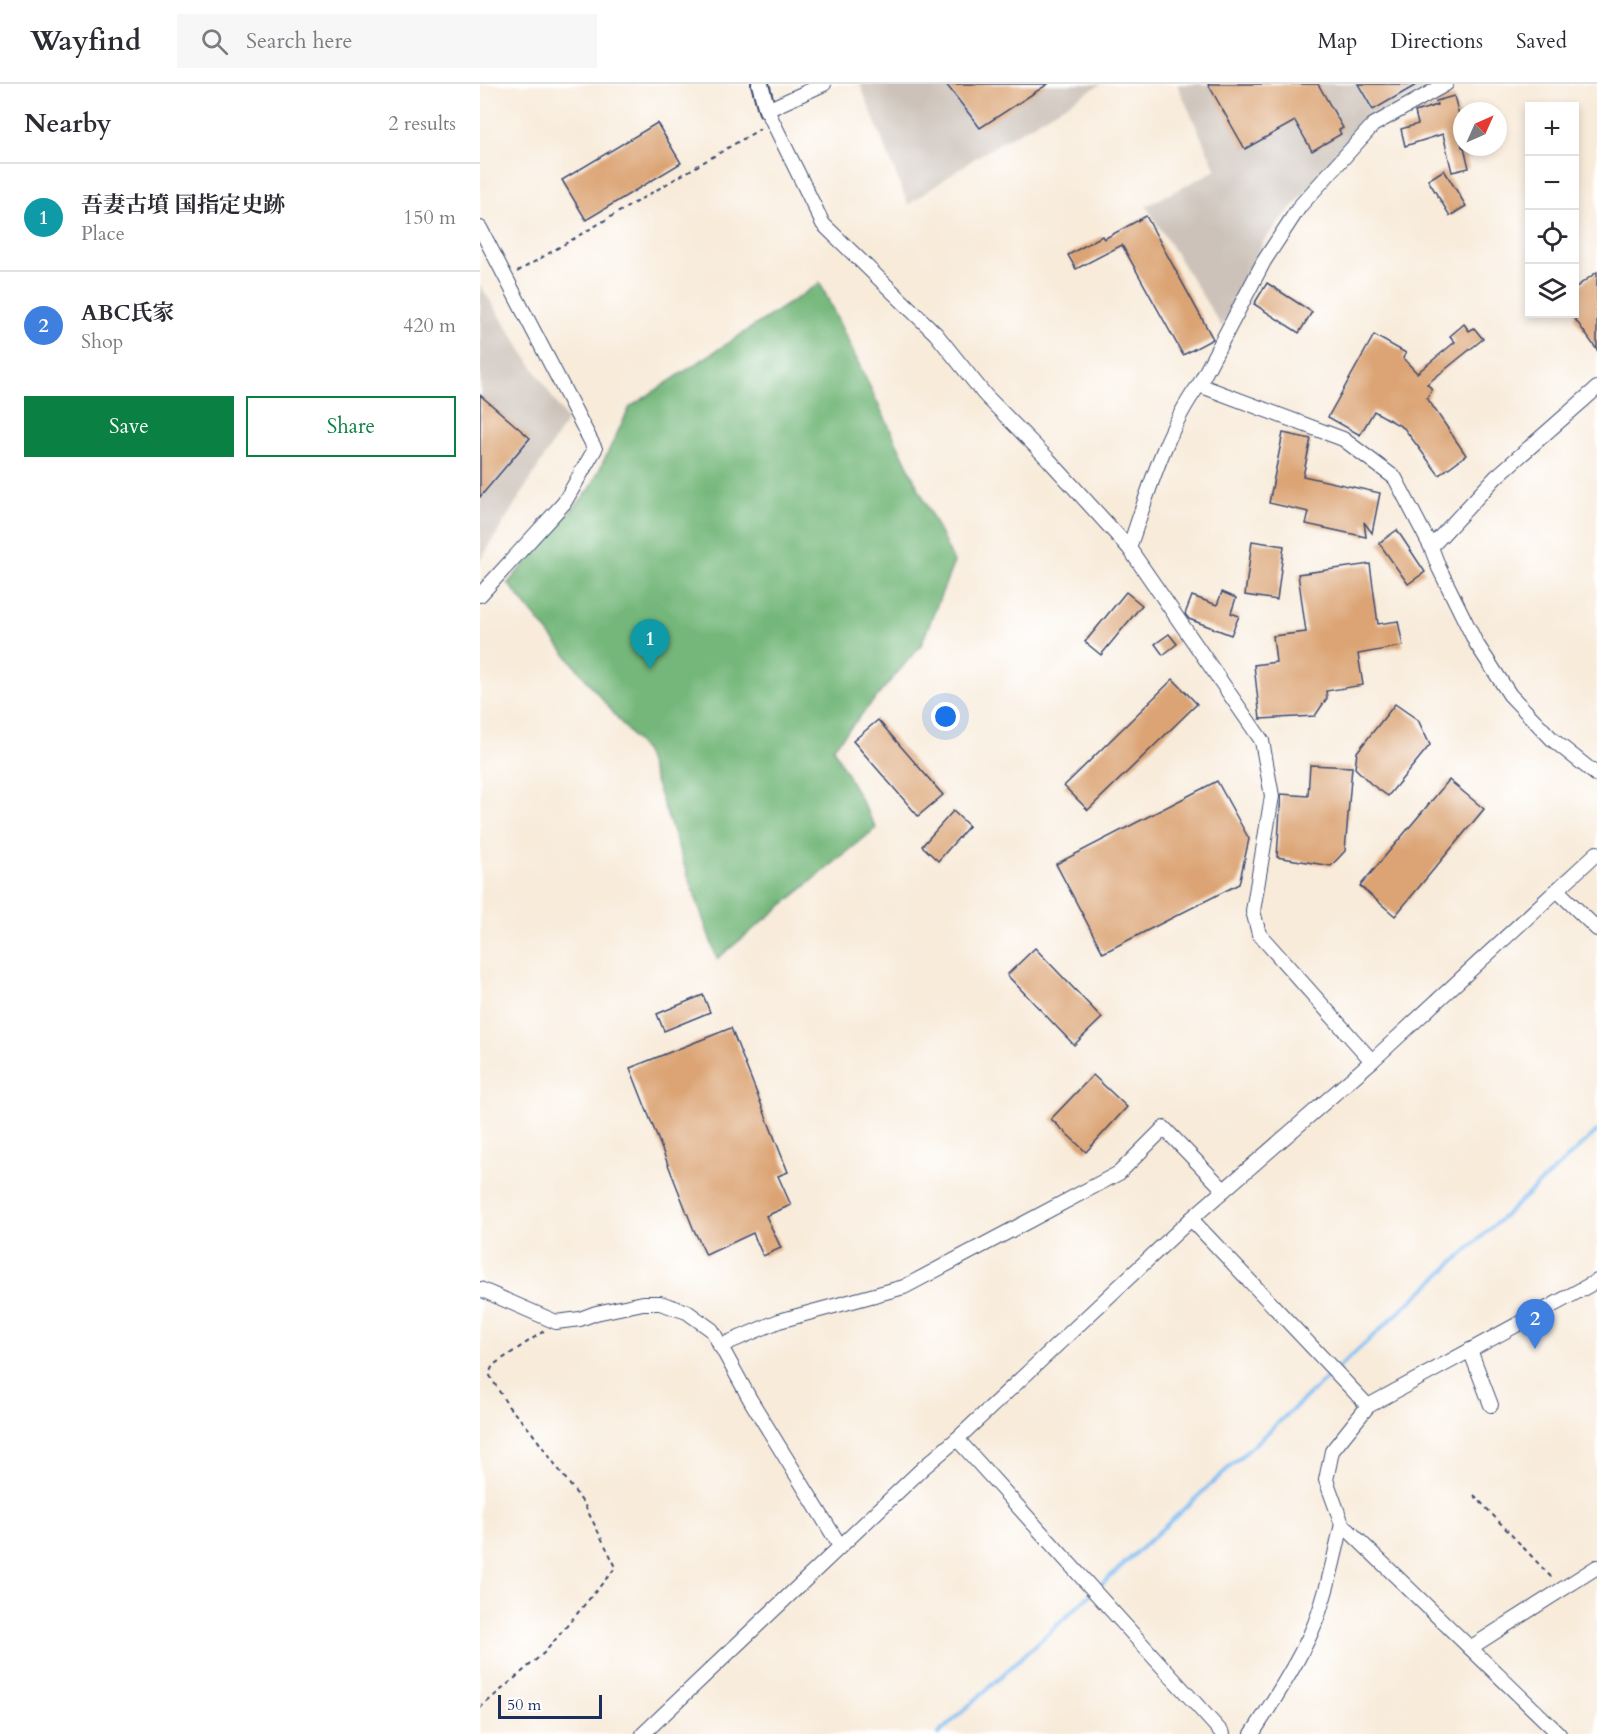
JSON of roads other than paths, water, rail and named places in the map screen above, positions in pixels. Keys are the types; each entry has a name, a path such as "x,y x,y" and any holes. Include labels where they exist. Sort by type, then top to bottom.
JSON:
{"street":[{"path":"760,84 770,116 823,224 936,333 985,395 1049,460 1129,548 1262,741 1272,796 1253,911 1259,934 1372,1061"},
{"path":"770,116 824,84"},
{"path":"1129,548 1168,441 1264,261 1300,206 1373,125 1446,84"},
{"path":"480,228 595,449 564,503 480,595"},
{"path":"1199,385 1343,438 1395,478 1476,643 1510,695 1553,740 1597,775"},
{"path":"1431,548 1496,477 1597,388"},
{"path":"643,1734 840,1546 1191,1219 1372,1061 1597,854"},
{"path":"1558,891 1597,929"},
{"path":"720,1346 779,1321 904,1287 1119,1173 1164,1128 1224,1190"},
{"path":"1191,1219 1368,1406"},
{"path":"1559,1734 1342,1524 1326,1480 1332,1451 1368,1406 1597,1281"},
{"path":"480,1289 556,1323 643,1303 660,1303 687,1312 712,1330 751,1401 840,1546"},
{"path":"1470,1350 1491,1405"},
{"path":"957,1439 1222,1734"},
{"path":"1252,1734 1275,1700 1311,1634 1332,1569 1342,1524"},
{"path":"1470,1648 1597,1568"}],"waterway":[{"path":"938,1734 1597,1131"}],"place":[{"name":"吾妻古墳 国指定史跡","path":"650,669"},
{"name":"ABC氏家","path":"1535,1349"}]}
